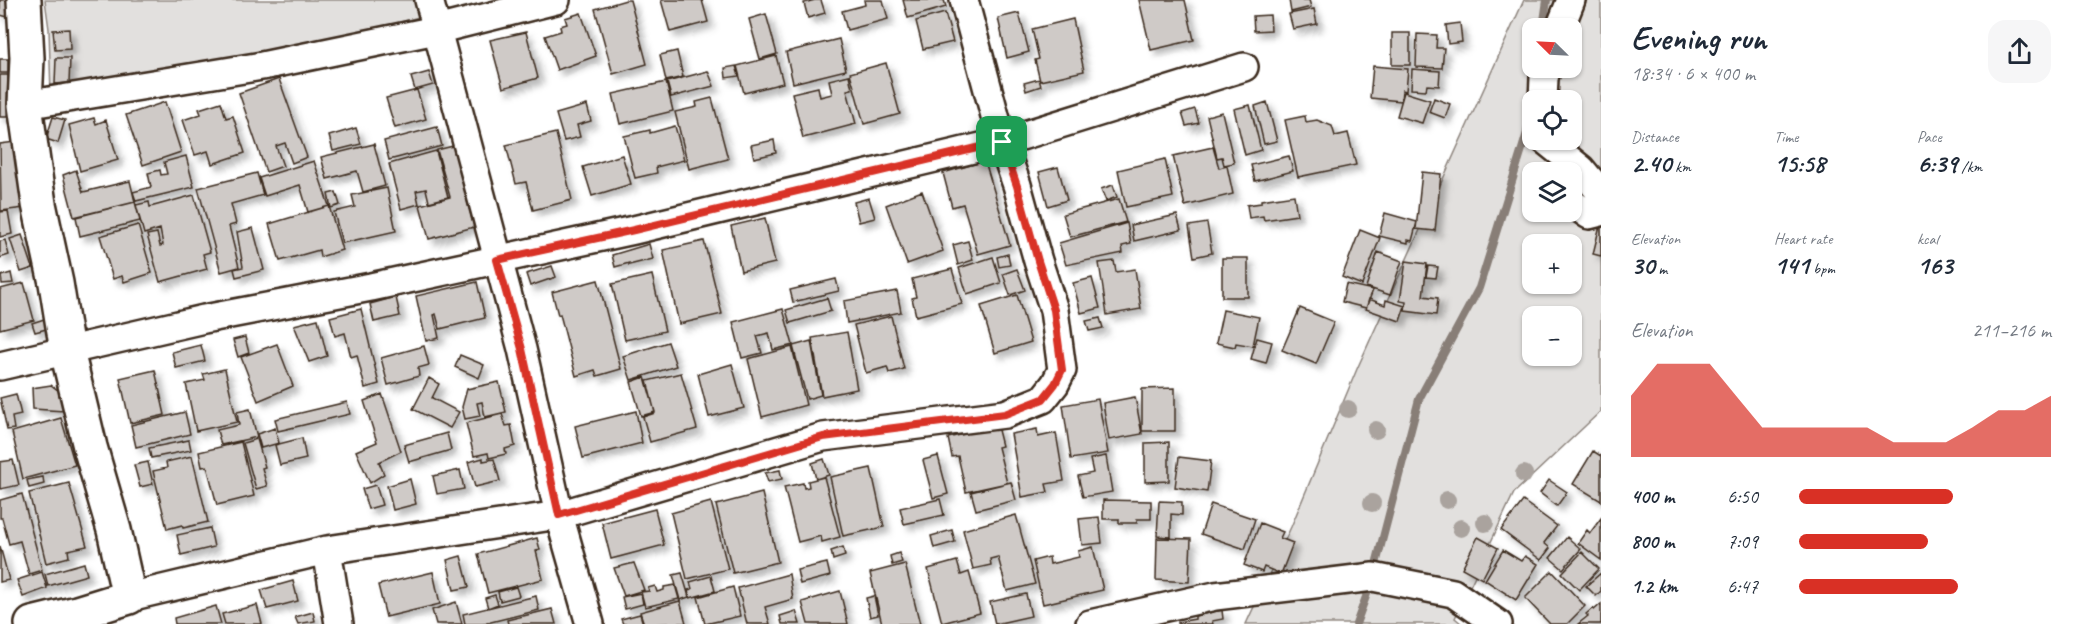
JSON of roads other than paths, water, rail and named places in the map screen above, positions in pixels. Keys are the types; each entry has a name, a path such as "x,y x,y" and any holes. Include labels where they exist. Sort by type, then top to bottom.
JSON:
{"street":[{"path":"24,0 27,58 25,105 39,204 56,283 67,351 90,447 114,530 129,597"},
{"path":"429,0 522,349 559,515 590,624"},
{"path":"25,105 262,66 436,30 555,0"},
{"path":"32,624 78,619 129,597 327,550 559,515 823,437 1005,414 1043,399 1055,384 1062,370 1054,310 1002,142 964,0"},
{"path":"1564,18 1571,0"},
{"path":"0,366 204,319 634,230 1002,142 1244,67"},
{"path":"1557,150 1581,169 1601,193"},
{"path":"1582,210 1589,215 1601,212"},
{"path":"327,550 339,624"},
{"path":"1090,624 1215,596 1373,577 1454,593 1498,624"}],"waterway":[{"path":"1544,18 1547,0"},
{"path":"1374,572 1419,399 1479,288 1522,149"},
{"path":"1356,624 1371,583"}]}
